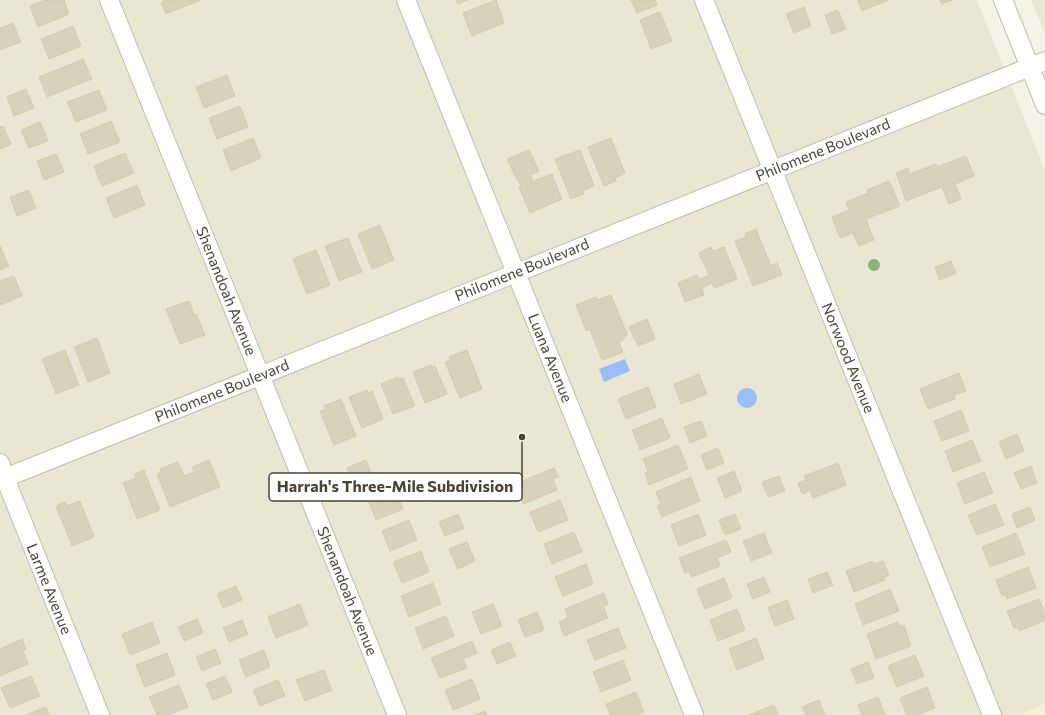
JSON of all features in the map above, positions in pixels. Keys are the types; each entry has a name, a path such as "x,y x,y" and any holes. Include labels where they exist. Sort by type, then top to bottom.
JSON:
{"street":[{"name":"Shenandoah Avenue","path":"109,0 397,715"},
{"name":"Luana Avenue","path":"406,0 694,715"},
{"name":"Norwood Avenue","path":"704,0 992,715"},
{"path":"1003,0 1037,64 1045,105"},
{"name":"Philomene Boulevard","path":"2,473 260,375 1037,64"},
{"name":"Larme Avenue","path":"2,473 100,715"}],"shaded area":[{"path":"0,0 977,0 1045,170 1045,704 1019,715 0,715"},
{"path":"1031,0 1045,0 1045,33"},
{"path":"1045,704 1045,715 1019,715"}],"water":[{"path":"625,359 630,371 604,382 599,369"},
{"path":"743,388 751,388 757,394 757,402 751,408 743,408 737,402 737,394"}],"building":[{"path":"46,0 64,0 69,14 38,27 30,6"},
{"path":"163,0 201,0 166,14 161,3 164,2"},
{"path":"456,0 468,0 458,4"},
{"path":"496,0 504,23 472,36 463,13"},
{"path":"631,0 655,0 657,5 637,13"},
{"path":"858,0 888,0 862,11"},
{"path":"940,0 952,0 942,4"},
{"path":"804,7 811,26 794,33 786,14"},
{"path":"838,10 846,29 832,34 825,15"},
{"path":"660,12 672,41 651,49 640,20"},
{"path":"13,23 21,42 0,50 0,28"},
{"path":"73,26 81,46 49,59 41,39"},
{"path":"83,59 92,79 47,97 39,77"},
{"path":"227,75 235,96 204,108 196,87"},
{"path":"26,89 34,108 14,116 7,97"},
{"path":"99,90 107,110 76,122 67,102"},
{"path":"240,106 248,127 217,139 209,118"},
{"path":"111,121 120,142 88,154 80,134"},
{"path":"40,122 48,141 29,148 21,130"},
{"path":"3,126 11,144 0,149 0,127"},
{"path":"253,138 261,158 231,171 223,150"},
{"path":"611,138 625,173 615,178 616,181 604,186 588,147"},
{"path":"529,150 539,171 531,175 533,181 552,174 562,199 530,213 519,187 521,186 507,159"},
{"path":"580,150 594,186 583,191 584,194 571,199 555,159"},
{"path":"125,153 134,173 102,186 94,166"},
{"path":"56,154 64,172 44,180 37,161"},
{"path":"966,156 974,176 955,184 961,199 949,204 942,187 906,201 896,173 908,168 910,174 936,164 937,167"},
{"path":"889,181 900,206 866,219 874,240 859,246 853,233 840,238 832,217 849,210 846,202 868,193 867,190"},
{"path":"137,185 145,205 114,218 106,198"},
{"path":"29,190 36,208 17,216 10,197"},
{"path":"380,225 394,260 372,269 358,234"},
{"path":"756,229 771,266 777,263 782,275 753,286 735,241 746,237 745,234"},
{"path":"348,238 362,272 339,281 325,246"},
{"path":"0,246 9,266 0,270"},
{"path":"711,247 713,251 724,247 737,279 714,288 712,283 702,288 704,295 685,302 678,283 697,275 699,279 709,275 699,253"},
{"path":"316,250 330,285 307,294 293,259"},
{"path":"951,261 956,273 939,280 935,267"},
{"path":"14,276 22,296 0,305 0,281"},
{"path":"611,295 627,334 622,341 619,342 623,352 602,360 590,330 586,331 576,305 596,297 597,300"},
{"path":"189,301 194,315 196,314 205,335 180,344 166,309"},
{"path":"647,319 655,339 638,346 629,327"},
{"path":"97,338 110,373 88,382 74,347"},
{"path":"65,350 79,385 56,394 42,359"},
{"path":"467,350 482,389 460,398 445,362 451,360 449,357"},
{"path":"431,365 431,368 435,366 447,394 425,403 413,372"},
{"path":"959,373 966,391 954,395 955,399 928,409 920,389"},
{"path":"699,374 707,394 681,404 674,384"},
{"path":"398,377 399,379 403,378 415,406 393,414 381,384"},
{"path":"648,387 656,407 626,419 618,399"},
{"path":"367,390 368,393 372,391 383,419 362,428 349,397"},
{"path":"341,399 356,436 334,445 320,411 326,409 324,406"},
{"path":"961,410 969,431 942,441 934,421"},
{"path":"662,418 670,438 640,450 632,430"},
{"path":"701,421 707,436 690,443 684,427"},
{"path":"1017,434 1024,451 1006,459 999,442"},
{"path":"972,440 981,461 953,472 945,451"},
{"path":"678,445 688,469 649,485 645,473 648,472 643,459"},
{"path":"718,448 724,463 707,470 701,455"},
{"path":"209,460 220,487 170,507 157,474 161,472 160,469 178,462 184,476 194,472 192,467"},
{"path":"366,460 373,479 354,487 347,468"},
{"path":"838,463 846,485 813,498 810,491 802,494 798,483 806,480 804,476"},
{"path":"1031,466 1037,483 1021,489 1014,473"},
{"path":"554,468 558,477 553,479 557,490 523,504 515,484"},
{"path":"144,470 160,510 137,519 123,483 136,478 135,474"},
{"path":"734,471 742,491 725,498 717,478"},
{"path":"984,472 993,493 965,504 957,483"},
{"path":"779,476 785,491 768,497 762,482"},
{"path":"691,477 700,501 662,517 657,506 661,504 656,492"},
{"path":"395,488 403,509 376,520 368,499"},
{"path":"560,500 568,520 538,532 530,512"},
{"path":"80,501 94,537 72,546 56,506 65,502 67,506"},
{"path":"995,504 1004,525 977,535 968,515"},
{"path":"1030,507 1035,520 1017,528 1012,514"},
{"path":"458,514 464,528 445,536 439,522"},
{"path":"698,514 706,535 679,546 671,525"},
{"path":"735,514 741,529 725,535 719,520"},
{"path":"409,520 417,540 390,551 382,531"},
{"path":"574,532 582,552 552,564 544,544"},
{"path":"764,533 772,553 751,561 743,541"},
{"path":"1016,533 1025,554 990,567 982,547"},
{"path":"726,540 731,552 717,558 720,566 692,577 689,571 685,573 679,558"},
{"path":"467,542 475,561 458,569 449,549"},
{"path":"421,551 429,572 402,583 393,562"},
{"path":"873,561 874,564 883,561 889,575 884,577 885,580 854,592 846,571"},
{"path":"586,564 593,584 563,596 555,577"},
{"path":"1028,567 1036,588 1007,599 1006,595 1002,596 996,580"},
{"path":"827,572 833,585 813,593 808,579"},
{"path":"764,577 770,592 753,599 747,584"},
{"path":"724,578 732,598 705,609 697,589"},
{"path":"433,583 441,604 409,617 401,596"},
{"path":"236,586 242,600 223,608 217,594"},
{"path":"890,589 899,611 863,625 855,604"},
{"path":"604,593 608,604 603,606 608,618 564,636 559,622 568,618 565,609"},
{"path":"1039,599 1045,614 1045,620 1019,631 1017,627 1014,628 1007,611"},
{"path":"787,600 794,619 775,626 768,608"},
{"path":"300,604 308,625 276,638 268,617"},
{"path":"493,604 502,626 481,634 472,612"},
{"path":"737,609 745,630 718,641 710,620"},
{"path":"537,612 544,630 525,637 518,620"},
{"path":"446,616 454,636 423,649 415,628"},
{"path":"197,619 203,633 184,641 178,627"},
{"path":"242,620 248,634 229,642 223,628"},
{"path":"152,622 160,643 130,655 122,634"},
{"path":"898,622 900,627 904,625 911,646 876,659 867,634"},
{"path":"618,628 626,648 595,660 587,640"},
{"path":"756,638 764,659 737,670 729,649"},
{"path":"22,639 26,649 23,651 28,664 0,676 0,649"},
{"path":"472,641 477,653 463,659 467,668 440,678 431,658"},
{"path":"510,642 516,656 497,664 491,650"},
{"path":"215,649 221,663 202,671 196,657"},
{"path":"264,650 270,667 246,677 239,660"},
{"path":"167,653 175,675 145,687 136,665"},
{"path":"915,655 924,676 897,687 888,666"},
{"path":"623,660 631,680 601,692 593,672"},
{"path":"868,662 874,678 857,684 851,669"},
{"path":"324,670 332,690 305,701 296,680"},
{"path":"31,676 40,696 10,708 1,688"},
{"path":"225,676 232,692 213,700 206,684"},
{"path":"472,679 480,699 453,710 445,690"},
{"path":"278,680 285,696 260,706 253,690"},
{"path":"179,685 188,707 168,715 157,715 149,697"},
{"path":"927,687 935,708 917,715 907,715 900,698"},
{"path":"636,692 644,712 636,715 610,715 606,704"},
{"path":"878,697 885,714 862,715 858,705"},
{"path":"819,700 825,715 806,715 802,707"},
{"path":"774,705 778,715 749,715"},
{"path":"46,707 49,715 26,715"},
{"path":"485,711 486,715 474,715"}],"place":[{"name":"Harrah's Three-Mile Subdivision","path":"522,437"}]}
